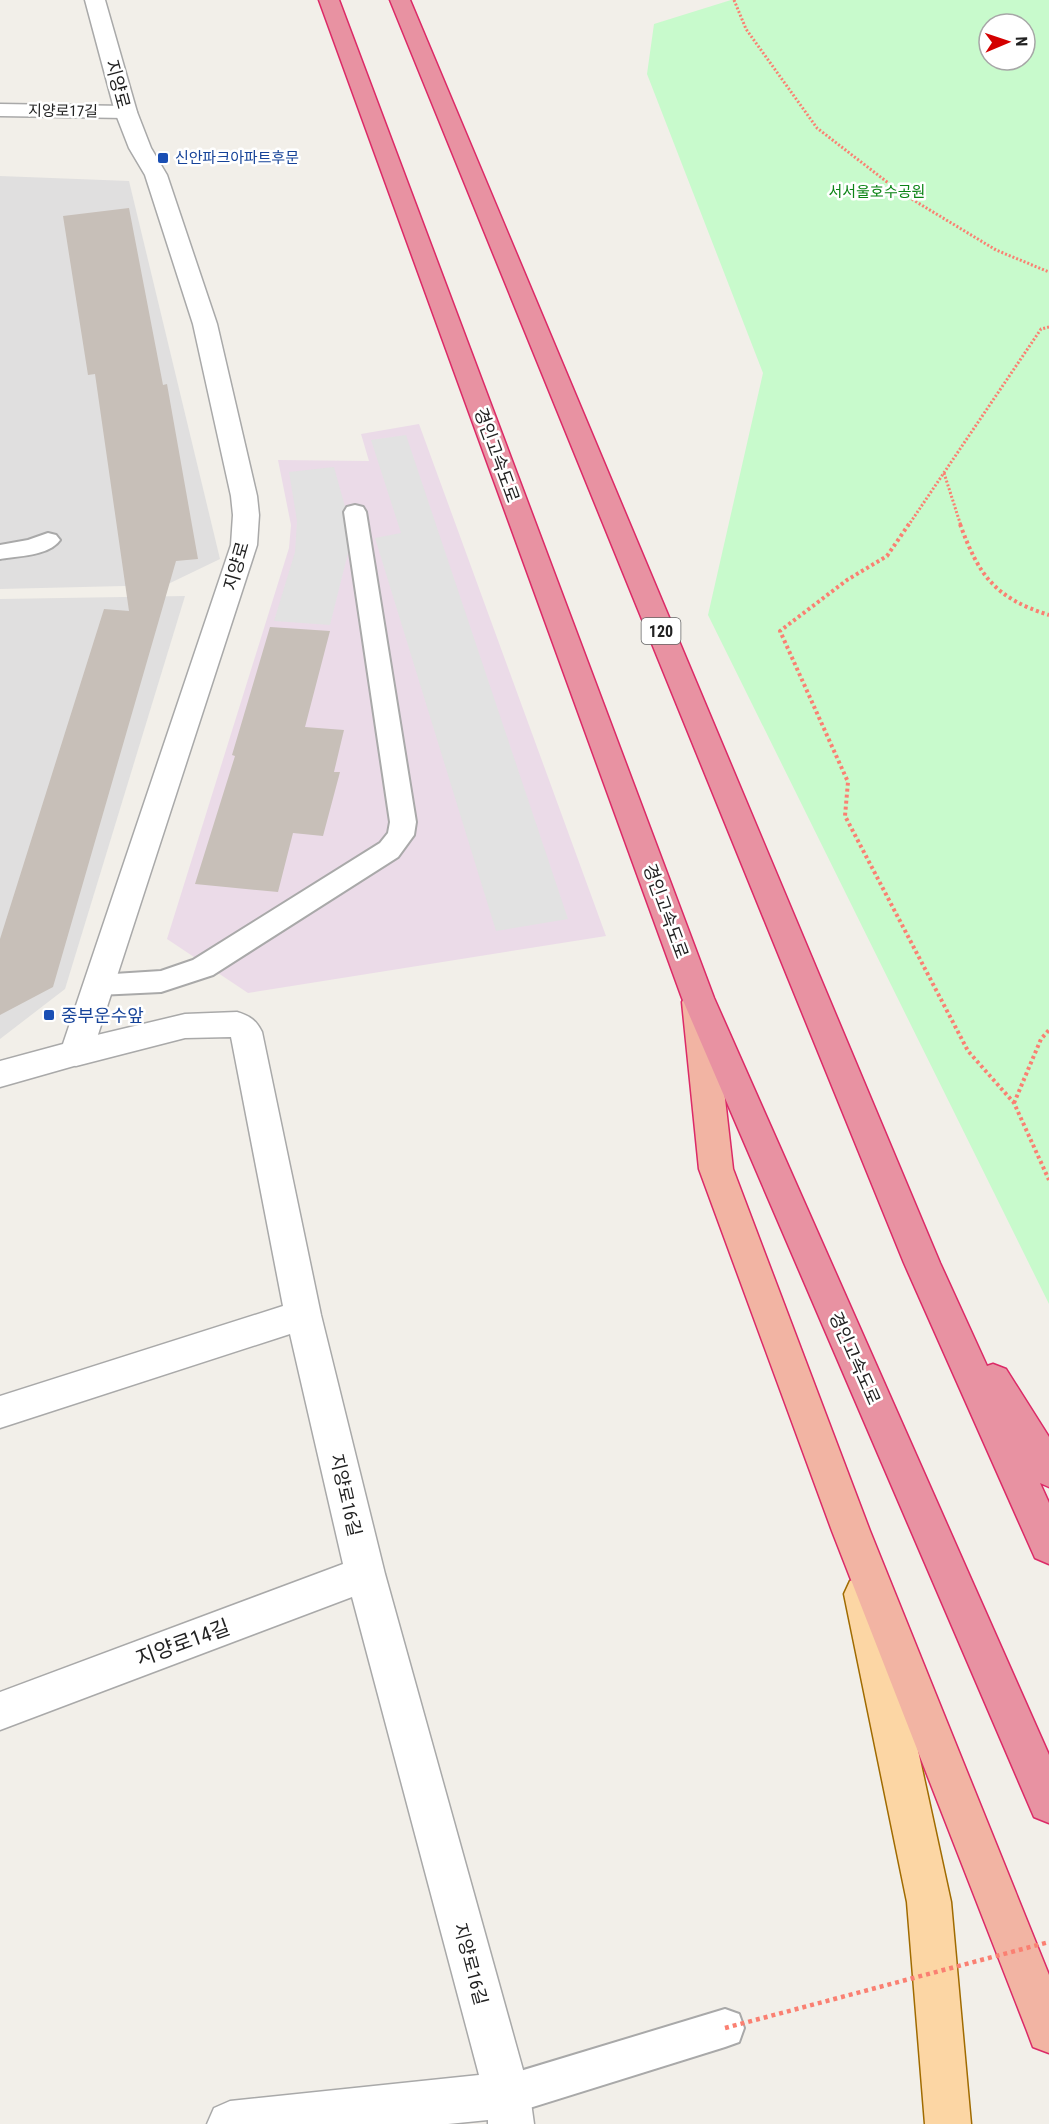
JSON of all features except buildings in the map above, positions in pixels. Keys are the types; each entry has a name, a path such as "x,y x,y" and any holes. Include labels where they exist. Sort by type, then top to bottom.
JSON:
{"highway":[{"name":"경인고속도로","path":"329,0 698,998 1049,1803"},
{"name":"120","path":"400,0 922,1263"},
{"path":"698,998 716,1169 851,1531 1049,2031"},
{"path":"922,1263 1049,1470"},
{"path":"922,1263 1049,1546"}],"main road":[{"path":"851,1531 928,1902 948,2124"}],"street":[{"name":"지양로","path":"76,1053 235,576 246,530 242,486 205,324 158,182 136,140 126,112 95,0"},
{"name":"지양로17길","path":"0,110 126,112"},
{"name":"지양로16길","path":"76,1053 185,1026 237,1024 242,1027 247,1037 303,1315 365,1575 509,2110"},
{"path":"0,1074 76,1053"},
{"path":"0,1412 303,1315"},
{"name":"지양로14길","path":"0,1711 365,1575"},
{"path":"230,2124 509,2110"}],"lane":[{"path":"98,985 155,983 192,974 220,959 389,850 400,835 403,822 355,512"},
{"path":"0,552 33,546 48,540"},
{"path":"509,2110 725,2028"}],"path":[{"path":"734,0 746,29 817,128 900,192 996,250 1049,272"},
{"path":"1049,327 1041,329 887,556 847,580 780,631 848,782 845,816 968,1051 1014,1103 1049,1180"},
{"path":"944,472 968,549 987,580 1007,598 1049,615"},
{"path":"1014,1103 1041,1039 1049,1030"},
{"path":"725,2028 1049,1942"}],"shaded area":[{"path":"0,176 129,181 220,559 166,585 0,589"},
{"path":"419,424 606,936 248,993 167,939 289,548 291,525 278,460 369,461 361,434"},
{"path":"406,435 568,919 496,931 375,538 401,533 371,440"},
{"path":"334,467 347,514 348,553 330,625 274,621 295,552 297,521 289,472"},
{"path":"185,596 65,989 0,1039 0,599"}],"green space":[{"name":"서서울호수공원","path":"731,0 1049,0 1049,1304 708,615 763,373 647,74 654,24"}],"place":[{"name":"신안파크아파트후문","path":"163,158"},
{"name":"중부운수앞","path":"49,1015"}]}
